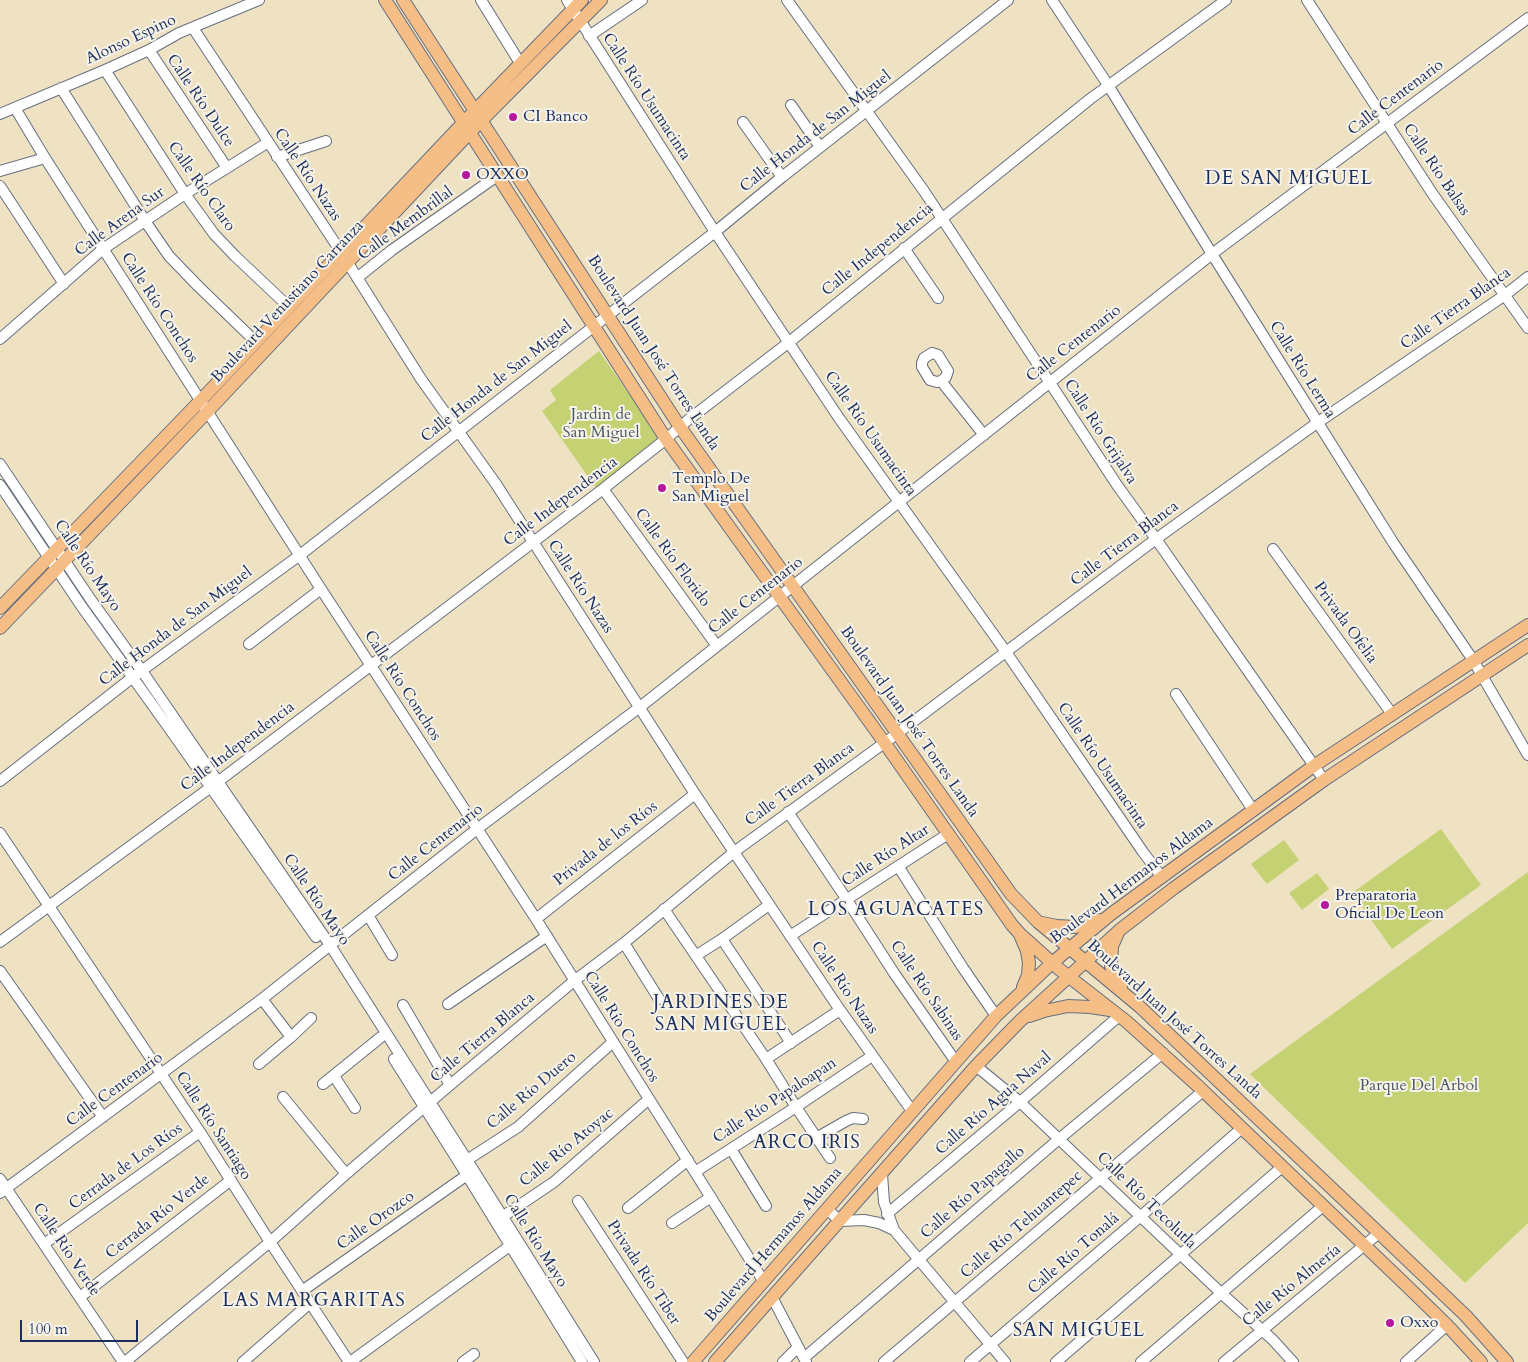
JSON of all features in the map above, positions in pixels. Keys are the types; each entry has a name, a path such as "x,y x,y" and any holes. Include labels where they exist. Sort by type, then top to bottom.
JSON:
{"main road":[{"name":"Boulevard Juan José Torres Landa","path":"385,0 666,440 884,742 1005,916 1020,934 1052,963 1116,1013 1203,1091 1365,1245 1481,1362"},
{"name":"Boulevard Juan José Torres Landa","path":"403,0 680,427 1011,894 1038,922 1132,1000 1379,1232 1466,1316 1507,1362"},
{"name":"Boulevard Venustiano Carranza","path":"479,115 580,22 601,0"},
{"name":"Boulevard Venustiano Carranza","path":"0,628 61,565 204,406 479,115 520,63 574,3"},
{"name":"Boulevard Venustiano Carranza","path":"0,608 53,552 204,406 256,342 289,307 344,258"},
{"name":"Boulevard Hermanos Aldama","path":"693,1362 996,1016 1052,963 1111,914 1315,765 1528,625"},
{"name":"Boulevard Hermanos Aldama","path":"715,1362 976,1066 1020,1021 1121,929 1174,888 1324,780 1528,645"},
{"path":"1038,922 1057,926 1076,926 1094,922 1111,914"},
{"path":"1121,929 1112,946 1111,966 1117,981 1132,1000"},
{"path":"1020,934 1029,962 1028,975 1021,991"},
{"path":"1020,1021 1044,1010 1068,1006 1090,1007 1116,1013"}],"street":[{"name":"Alonso Espino","path":"0,114 105,70 149,50 179,33 259,0"},
{"path":"480,0 520,63"},
{"path":"588,36 642,0"},
{"name":"Calle Río Grijalva","path":"787,0 942,218 1117,485 1324,780"},
{"name":"Calle Honda de San Miguel","path":"0,781 133,677 300,554 608,315 1008,0"},
{"name":"Calle Río Lerma","path":"1052,0 1108,84 1317,423 1394,544 1473,660 1528,755"},
{"name":"Calle Independencia","path":"0,942 214,784 603,489 788,343 1108,84 1226,0"},
{"name":"Calle Río Balsas","path":"1307,0 1432,193 1528,328"},
{"name":"Calle Río Usumacinta","path":"574,3 580,22 588,36 788,343 839,418 1006,652 1143,852 1162,876"},
{"name":"Calle Centenario","path":"2,1187 103,1117 262,999 477,829 640,707 1212,254 1528,18"},
{"name":"Calle Río Nazas","path":"193,28 421,379 496,484 695,794 840,1010 912,1111"},
{"name":"Calle Río Dulce","path":"149,50 227,168"},
{"name":"Calle Río Claro","path":"105,70 185,194 225,246 289,307"},
{"path":"61,88 170,256 256,342"},
{"path":"791,105 820,147"},
{"name":"Calle Río Conchos","path":"15,108 45,158 321,589 547,936 574,982 764,1282"},
{"path":"743,122 782,177"},
{"path":"277,157 326,141"},
{"name":"Calle Arena Sur","path":"0,339 103,249 185,194 268,143"},
{"path":"0,171 45,158"},
{"name":"Calle Membrillal","path":"357,278 392,250 497,176"},
{"path":"0,186 64,284"},
{"path":"904,248 938,298"},
{"name":"Calle Tierra Blanca","path":"124,1362 270,1242 427,1104 734,852 898,733 1156,539 1317,423 1505,295 1528,277"},
{"path":"942,381 984,435"},
{"name":"Calle Río Mayo","path":"0,464 61,565 82,607 214,784"},
{"name":"Calle Río Mayo","path":"0,485 53,552"},
{"name":"Calle Río Florido","path":"603,489 717,646"},
{"name":"Privada Ofelia","path":"1273,549 1392,714"},
{"name":"Calle Río Mayo","path":"61,565 91,600 142,671 214,784 327,947 427,1104 467,1175 582,1362"},
{"path":"249,644 321,589"},
{"path":"82,607 91,600"},
{"path":"1176,694 1253,810"},
{"name":"Privada de los Ríos","path":"536,919 695,794"},
{"name":"Calle Río Sabinas","path":"788,812 894,973 956,1062"},
{"name":"Calle Río Santiago","path":"0,833 200,1132 310,1304 350,1362"},
{"name":"Calle Río Altar","path":"790,936 948,834"},
{"path":"898,866 996,1016"},
{"path":"697,955 769,905"},
{"path":"664,909 697,955 830,1158"},
{"path":"368,915 392,955"},
{"path":"448,1004 547,936"},
{"path":"722,939 791,1043"},
{"path":"624,943 659,999"},
{"name":"Calle Río Mayo","path":"327,947 381,1038 467,1160 594,1362"},
{"path":"0,971 103,1117"},
{"path":"262,999 291,1037"},
{"path":"403,1006 450,1085"},
{"path":"766,1059 840,1010"},
{"name":"Calle Río Agua Naval","path":"887,1214 1020,1102 1116,1013"},
{"path":"259,1064 311,1018"},
{"path":"323,1084 381,1038"},
{"name":"Calle Río Duero","path":"467,1160 518,1127 613,1042"},
{"name":"Calle Río Papagallo","path":"805,1360 918,1260 1162,1053"},
{"name":"Calle Río Papaloapan","path":"695,1172 872,1056"},
{"name":"Calle Río Tecolutla","path":"976,1066 1020,1102 1261,1330 1292,1362"},
{"path":"334,1076 355,1108"},
{"name":"Calle Río Tehuantepec","path":"884,1362 1203,1091"},
{"path":"283,1097 346,1174"},
{"name":"Calle Río Atoyac","path":"502,1217 554,1182 649,1099"},
{"path":"816,1138 853,1118 863,1119"},
{"name":"Calle Río Tonalá","path":"970,1362 1242,1128"},
{"name":"Cerrada de Los Ríos","path":"44,1244 200,1132"},
{"path":"730,1149 766,1206"},
{"path":"628,1208 688,1160"},
{"path":"1056,1362 1282,1167"},
{"path":"882,1174 883,1196 887,1214 894,1230 1005,1362"},
{"name":"Calle Orozco","path":"302,1291 467,1175"},
{"name":"Cerrada Río Verde","path":"80,1297 231,1180"},
{"name":"Calle Río Verde","path":"2,1187 44,1244 124,1362"},
{"path":"672,1223 711,1197"},
{"name":"Privada Río Tiber","path":"578,1200 683,1362"},
{"path":"1141,1362 1323,1206"},
{"path":"827,1209 840,1220 864,1220 879,1223 894,1230"},
{"name":"Calle Río Almería","path":"1224,1362 1379,1232"},
{"path":"350,1362 511,1245"},
{"path":"772,1297 805,1360"},
{"path":"243,1362 310,1304"},
{"path":"1406,1362 1446,1325"},
{"path":"783,1362 798,1347"},
{"path":"463,1362 474,1354"}],"green space":[{"name":"Jardin de San Miguel","path":"599,351 659,437 596,488 542,411 556,400 550,390"},
{"path":"1441,829 1481,885 1392,949 1352,893"},
{"path":"1284,840 1299,860 1267,884 1251,864"},
{"name":"Parque Del Arbol","path":"1528,872 1528,1223 1465,1283 1250,1074"},
{"path":"1317,873 1329,889 1302,910 1289,893"}],"place":[{"name":"CI Banco","path":"513,117"},
{"name":"OXXO","path":"466,175"},
{"name":"Templo De San Miguel","path":"662,488"},
{"name":"Preparatoria Oficial De Leon","path":"1325,905"},
{"name":"Oxxo","path":"1390,1323"}],"district":[{"name":"DE SAN MIGUEL","path":"1289,180"},
{"name":"LOS AGUACATES","path":"896,911"},
{"name":"JARDINES DE SAN MIGUEL","path":"721,1015"},
{"name":"ARCO IRIS","path":"807,1144"},
{"name":"LAS MARGARITAS","path":"314,1302"},
{"name":"SAN MIGUEL","path":"1079,1332"}]}
